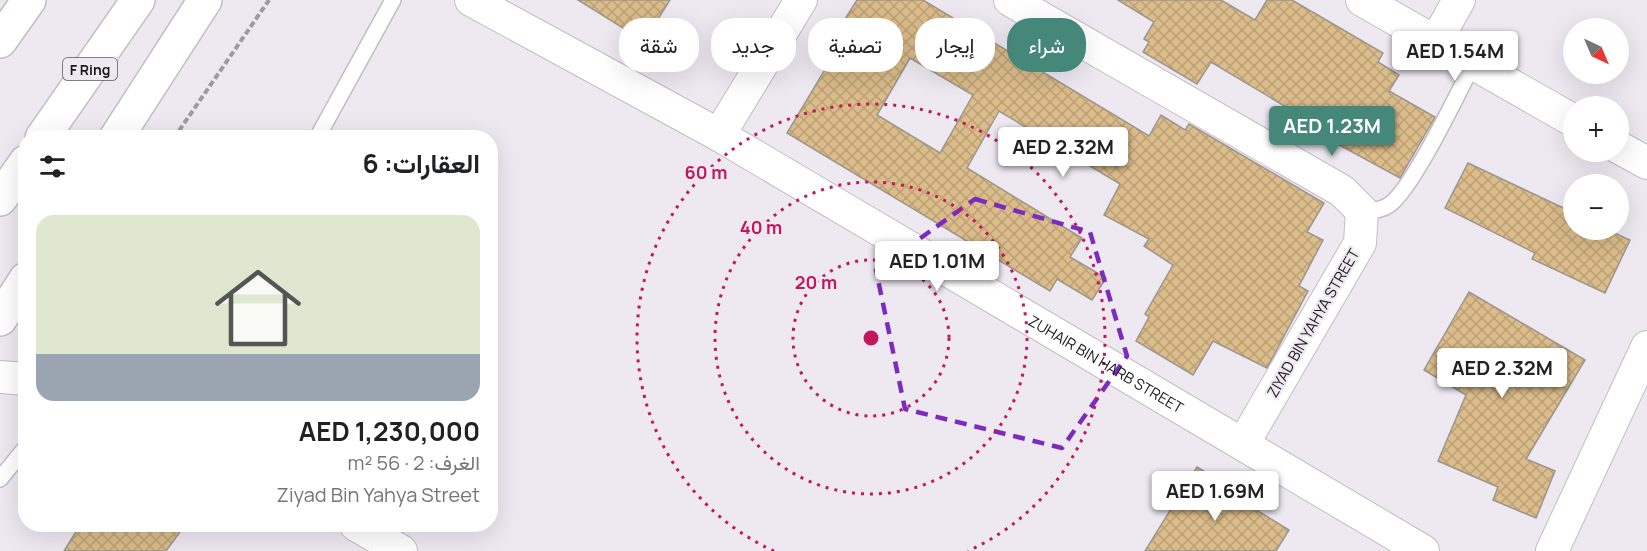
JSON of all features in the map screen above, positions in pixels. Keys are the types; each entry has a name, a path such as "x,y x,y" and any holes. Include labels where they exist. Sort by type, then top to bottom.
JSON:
{"highway":[{"path":"0,41 29,0"},
{"name":"F Ring","path":"48,130 138,0"},
{"path":"121,130 205,0"},
{"path":"0,199 18,173"},
{"path":"0,319 18,291"}],"street":[{"name":"ZUHAIR BIN HARB STREET","path":"471,0 511,10 1423,551"},
{"path":"719,135 801,0"},
{"path":"1010,0 1342,191 1362,211"},
{"path":"1362,0 1563,115"},
{"path":"1436,41 1459,0"},
{"path":"1629,153 1647,163"},
{"name":"ZIYAD BIN YAHYA STREET","path":"1243,444 1360,243 1362,211"},
{"path":"1552,551 1647,347"},
{"path":"0,376 18,378"},
{"path":"353,534 401,551"}],"lane":[{"path":"321,130 393,0"},
{"path":"1362,211 1382,209 1396,201 1433,140 1473,64"},
{"path":"0,479 18,457"}],"path":[{"path":"180,130 269,0"}],"highlighted area":[{"path":"975,199 1090,232 1127,356 1062,448 905,409 876,270"}],"building":[{"path":"578,0 670,0 659,18 619,18 619,25"},
{"path":"857,0 923,0 953,18 915,18 915,61 910,58 903,70 903,18 846,18"},
{"path":"1118,0 1221,0 1255,20 1267,0 1292,0 1383,53 1378,62 1399,75 1389,91 1435,117 1400,178 1330,140 1333,135 1211,62 1197,84 1143,52 1149,42 1144,39 1154,22"},
{"path":"995,43 1007,51 1007,72 1043,72 1149,136 1161,115 1185,130 1189,124 1324,203 1307,232 1323,240 1299,286 1308,291 1267,368 1213,341 1193,375 1136,341 1149,317 1145,314 1173,265 1144,246 1149,239 1104,215 1120,184 999,111 967,168 1082,238 1070,257 1106,278 1092,300 1057,279 1050,291 787,133 824,72 902,72 877,115 940,153 973,95 934,72 995,72"},
{"path":"1468,163 1563,208 1563,240 1630,240 1605,293 1532,259 1535,253 1445,208"},
{"path":"1469,292 1585,360 1526,459 1555,471 1536,518 1493,500 1498,487 1438,461 1466,395 1424,370"},
{"path":"1197,467 1232,488 1229,493 1289,530 1276,551 1145,551"},
{"path":"76,532 180,532 166,551 64,551"}]}
